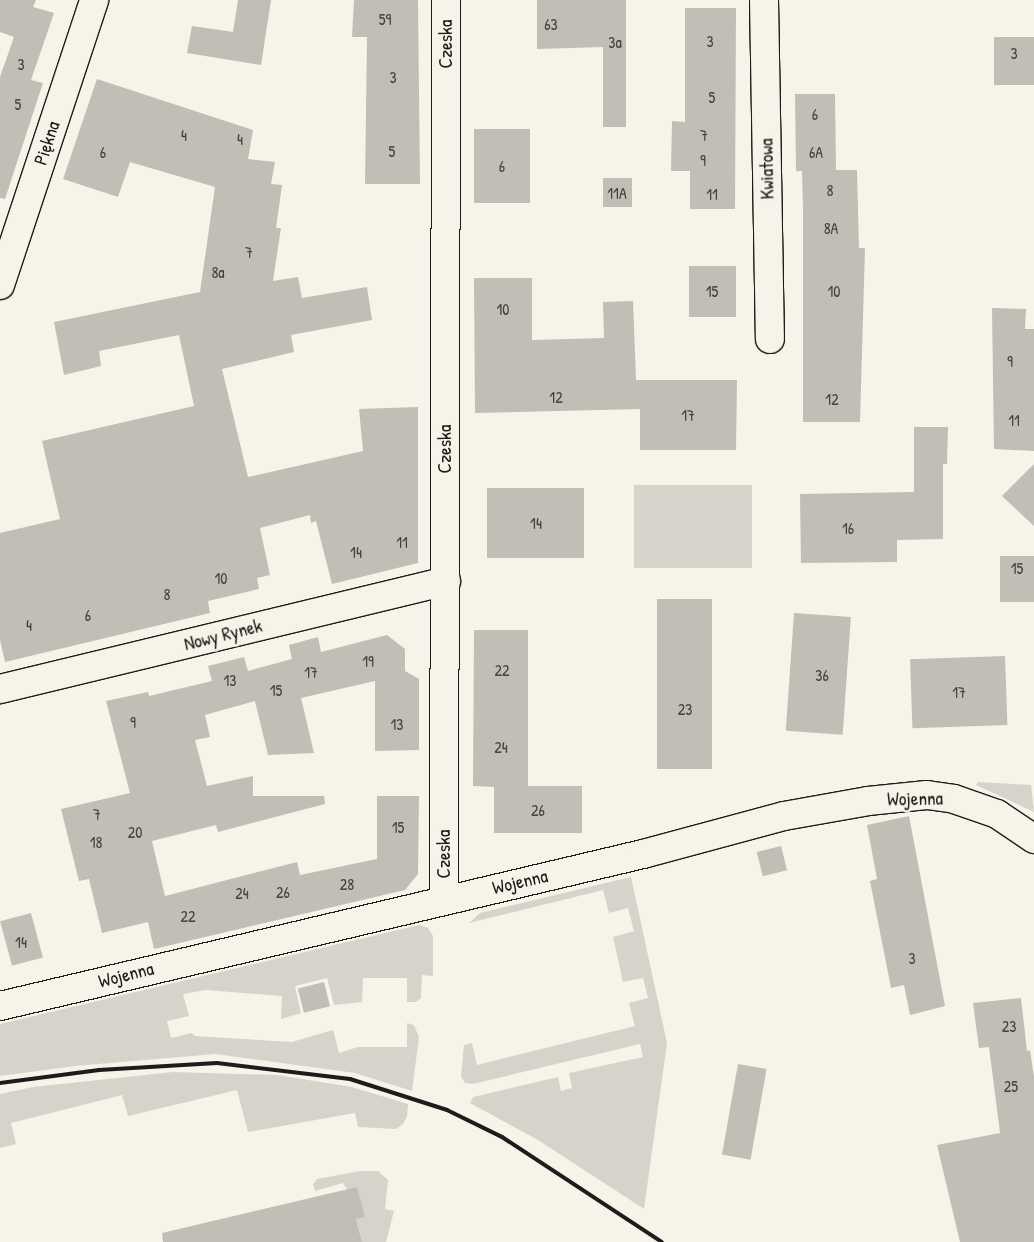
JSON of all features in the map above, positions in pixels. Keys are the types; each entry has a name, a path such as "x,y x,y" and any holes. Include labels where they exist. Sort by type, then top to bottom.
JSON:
{"street":[{"name":"Piękna","path":"0,285 94,0"},
{"name":"Czeska","path":"444,899 446,0"},
{"name":"Kwiatowa","path":"764,0 770,339"},
{"name":"Nowy Rynek","path":"0,689 446,581"},
{"name":"Wojenna","path":"0,1006 444,899 643,854 784,816 868,801 927,796 954,799 997,814 1034,838"}],"shaded area":[{"path":"634,485 752,485 752,568 634,568"},
{"path":"978,782 1031,785 1034,812 976,785"},
{"path":"631,877 667,1043 644,1209 538,1140 470,1103 473,1097 558,1077 561,1091 572,1088 569,1073 643,1057 640,1044 473,1084 465,1083 461,1077 464,1045 472,1043 477,1065 635,1026 629,1003 648,998 643,978 623,982 613,937 634,931 628,908 609,913 603,890 469,923 480,913"},
{"path":"419,925 428,928 433,936 433,976 422,975 421,998 416,1002 407,1002 407,978 363,978 362,1002 334,1005 327,978 295,986 301,1013 281,1019 282,996 206,990 183,994 189,1016 167,1021 171,1038 192,1033 195,1036 292,1042 333,1030 339,1053 358,1047 407,1047 407,1023 414,1025 419,1037 412,1091 355,1073 215,1054 75,1066 0,1076 0,1024"},
{"path":"173,1072 277,1075 352,1087 408,1104 407,1116 403,1124 396,1129 358,1127 355,1113 248,1132 237,1090 128,1116 122,1095 11,1123 16,1144 0,1148 0,1094 33,1087"},
{"path":"360,1171 378,1171 388,1180 385,1209 394,1211 386,1242 362,1242 356,1219 364,1217 343,1183 315,1191 313,1184 317,1179"}],"building":[{"path":"0,0 36,0 33,7 54,13 31,80 43,83 5,199 0,198 0,77 14,37 0,32"},
{"path":"238,0 271,0 261,65 187,53 192,26 233,32"},
{"path":"354,0 418,0 420,184 365,184 367,37 352,37"},
{"path":"537,0 626,0 626,127 603,127 603,47 537,49"},
{"path":"685,8 736,8 735,209 690,209 690,171 671,171 672,121 685,122"},
{"path":"994,37 1034,37 1034,85 994,85"},
{"path":"97,79 253,130 248,159 275,162 271,184 282,185 276,228 281,228 273,281 298,277 302,298 367,287 372,320 291,335 294,352 222,369 248,477 363,451 359,409 418,407 418,563 332,584 316,521 311,523 310,515 260,528 270,575 257,578 259,589 208,601 210,613 5,662 0,640 0,533 60,519 42,441 194,406 179,335 99,351 101,366 64,375 54,322 200,292 215,187 130,162 118,197 63,179"},
{"path":"795,94 835,94 836,170 857,170 859,248 865,248 860,422 803,422 803,209 802,171 796,171"},
{"path":"474,129 530,129 530,203 474,203"},
{"path":"603,178 632,178 632,207 603,207"},
{"path":"689,266 736,266 736,317 689,317"},
{"path":"474,278 532,278 532,340 604,338 603,302 633,301 636,380 737,380 736,450 640,450 640,409 475,413"},
{"path":"992,308 1026,309 1025,329 1034,329 1034,451 994,449"},
{"path":"914,427 948,427 947,464 943,464 943,539 897,540 897,562 801,563 800,494 914,492"},
{"path":"1034,464 1034,526 1002,496"},
{"path":"487,488 584,488 584,558 487,558"},
{"path":"1000,556 1034,556 1034,602 1000,602"},
{"path":"657,599 712,599 712,769 657,769"},
{"path":"794,613 851,617 843,735 786,731"},
{"path":"474,630 528,630 528,786 582,786 582,833 494,833 494,787 473,786"},
{"path":"387,635 405,649 405,671 419,679 419,750 375,751 375,681 301,698 314,753 268,755 255,701 205,715 210,737 195,740 207,786 253,776 253,796 324,796 325,804 218,832 216,825 152,841 165,896 297,862 300,875 377,859 377,796 419,796 418,874 405,890 154,949 148,922 102,933 89,879 79,881 61,809 130,793 106,701 148,692 149,696 212,681 208,666 244,657 248,671 292,659 289,645 318,637 321,652"},
{"path":"1005,656 1007,725 912,728 910,659"},
{"path":"909,816 945,1006 910,1015 904,985 891,988 870,881 877,879 867,825"},
{"path":"781,846 787,870 763,876 757,852"},
{"path":"31,913 43,957 12,966 0,921"},
{"path":"324,982 330,1006 304,1013 298,989"},
{"path":"1021,998 1027,1051 1030,1050 1034,1077 1034,1242 960,1242 937,1145 1000,1133 989,1047 979,1048 973,1003"},
{"path":"738,1064 767,1069 751,1160 722,1155"},
{"path":"357,1187 365,1217 356,1219 362,1242 163,1242 162,1233"}],"railway":[{"path":"0,1083 99,1070 217,1063 350,1079 447,1110 502,1137 662,1242"}]}
